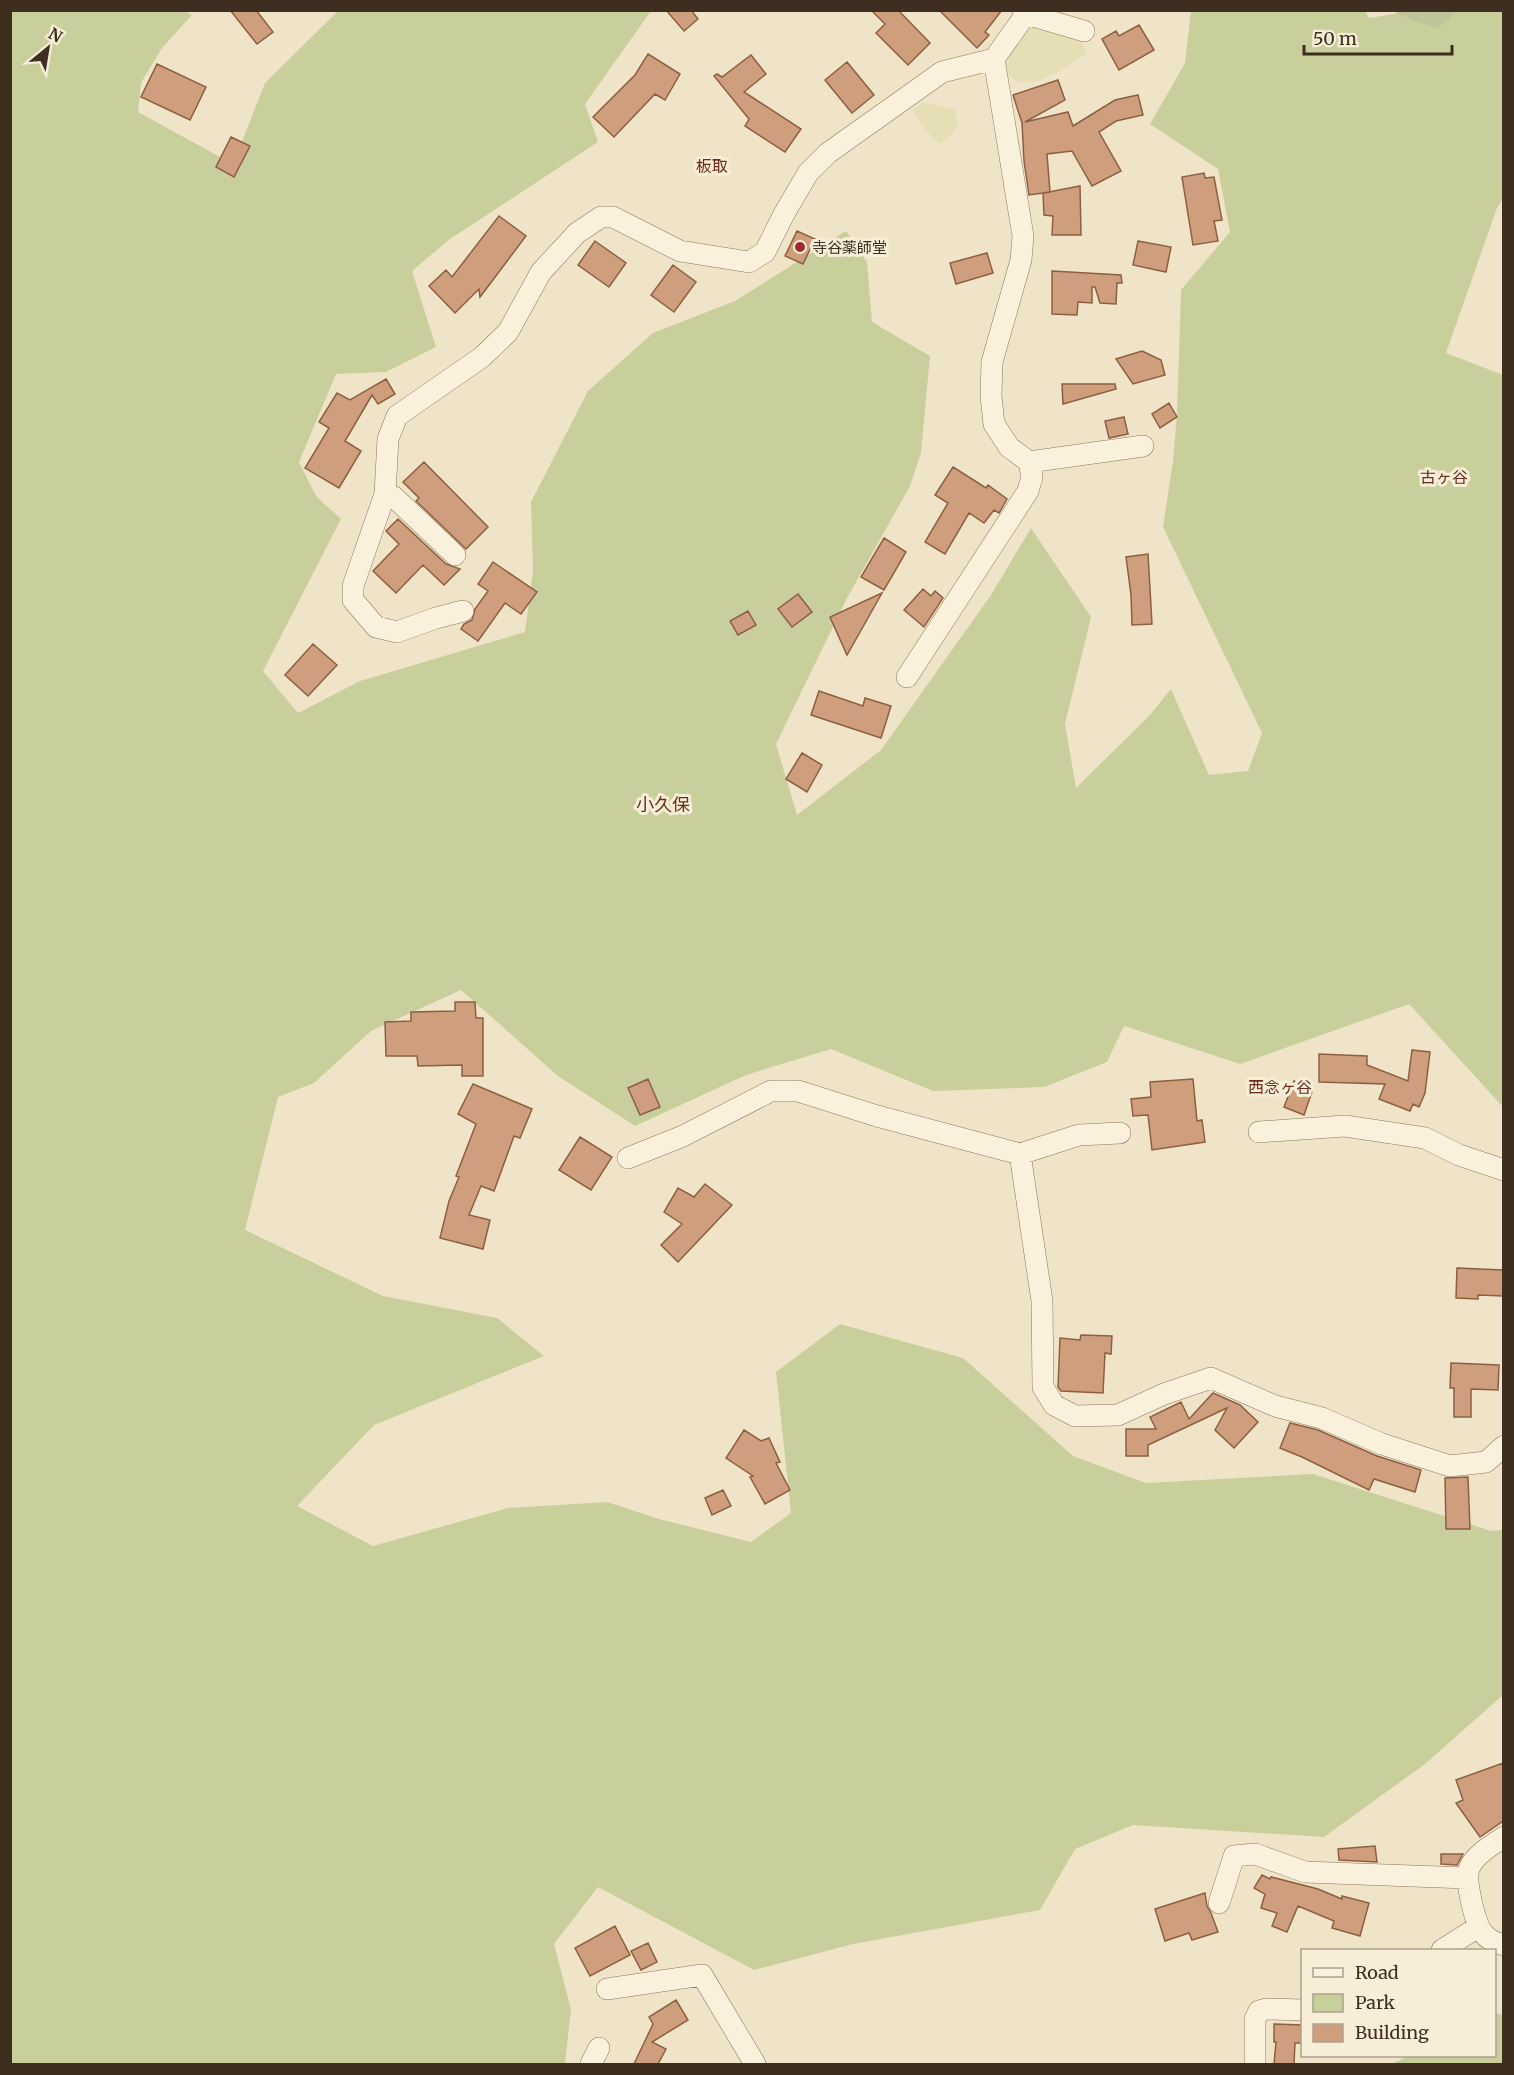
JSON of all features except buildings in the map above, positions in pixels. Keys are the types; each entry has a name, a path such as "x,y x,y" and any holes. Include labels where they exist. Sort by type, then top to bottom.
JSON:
{"street":[{"path":"907,677 1028,491 1032,477 1029,462 1009,447 994,424 991,396 992,362 1021,260 1023,236 994,59 1024,12 1084,31"},
{"path":"463,611 397,632 376,627 353,600 353,586 385,494 388,439 397,416 482,357 508,332 541,272 577,233 601,217 613,217 680,251 749,262 765,252 808,173 828,153 942,72 994,59"},
{"path":"1029,462 1143,446"},
{"path":"385,494 394,497 454,555"},
{"path":"628,1158 683,1136 771,1091 798,1091 877,1116 1020,1154 1079,1136 1120,1133"},
{"path":"1259,1132 1345,1126 1413,1136 1425,1138 1459,1155 1503,1170"},
{"path":"1020,1154 1042,1301 1043,1387 1054,1405 1074,1416 1118,1415 1164,1394 1211,1378 1275,1406 1322,1418 1382,1444 1450,1466 1485,1462 1503,1446"},
{"path":"1503,1837 1477,1858 1470,1867 1467,1878 1478,1927 1485,1936 1503,1945"},
{"path":"1219,1903 1234,1856 1255,1854 1305,1872 1467,1878"},
{"path":"1444,1949 1478,1927"},
{"path":"607,1989 702,1975 755,2064"},
{"path":"1255,2064 1255,2019 1258,2011 1266,2009 1301,2010"}],"shaded area":[{"path":"1028,25 1069,30 1081,41 1086,50 1085,55 1062,70 1038,81 1017,82 1009,76 1005,64 1009,49"},
{"path":"923,102 955,109 958,124 952,134 940,144 915,116 914,110"}],"green space":[{"path":"183,10 192,15 162,48 141,83 138,112 233,164 265,83 338,11 651,11 585,104 598,142 450,239 412,271 436,347 386,372 336,374 299,462 316,496 341,519 263,671 298,713 360,681 525,632 533,571 531,502 588,391 653,333 735,301 846,231 867,262 872,322 930,356 921,453 910,486 846,600 776,744 797,815 881,750 991,595 1031,528 1091,617 1065,724 1076,788 1149,716 1171,689 1209,775 1248,771 1262,733 1163,527 1173,461 1177,413 1181,290 1230,232 1218,169 1150,124 1185,63 1191,11 1365,10 1369,18 1411,11 1503,11 1503,198 1497,208 1446,353 1503,375 1503,1107 1409,1004 1240,1064 1124,1026 1107,1062 1044,1087 933,1091 831,1049 746,1075 635,1126 558,1076 461,990 371,1031 314,1083 278,1097 245,1230 383,1296 497,1318 544,1356 374,1425 297,1506 373,1546 508,1508 607,1502 659,1519 751,1542 791,1513 776,1372 840,1324 963,1358 1073,1456 1146,1483 1313,1474 1491,1531 1503,1530 1503,1695 1425,1764 1324,1837 1133,1825 1075,1849 1040,1910 853,1944 754,1970 598,1887 554,1944 571,2009 565,2064 11,2064 11,11"},
{"path":"1393,11 1455,11 1447,22 1437,28"},
{"path":"1496,2013 1503,2015 1503,2064 1392,2064 1406,2057 1496,2057"}],"place":[{"name":"寺谷薬師堂","path":"800,247"}],"district":[{"name":"板取","path":"712,166"},
{"name":"古ヶ谷","path":"1444,477"},
{"name":"小久保","path":"663,804"},
{"name":"西念ヶ谷","path":"1280,1087"}]}
